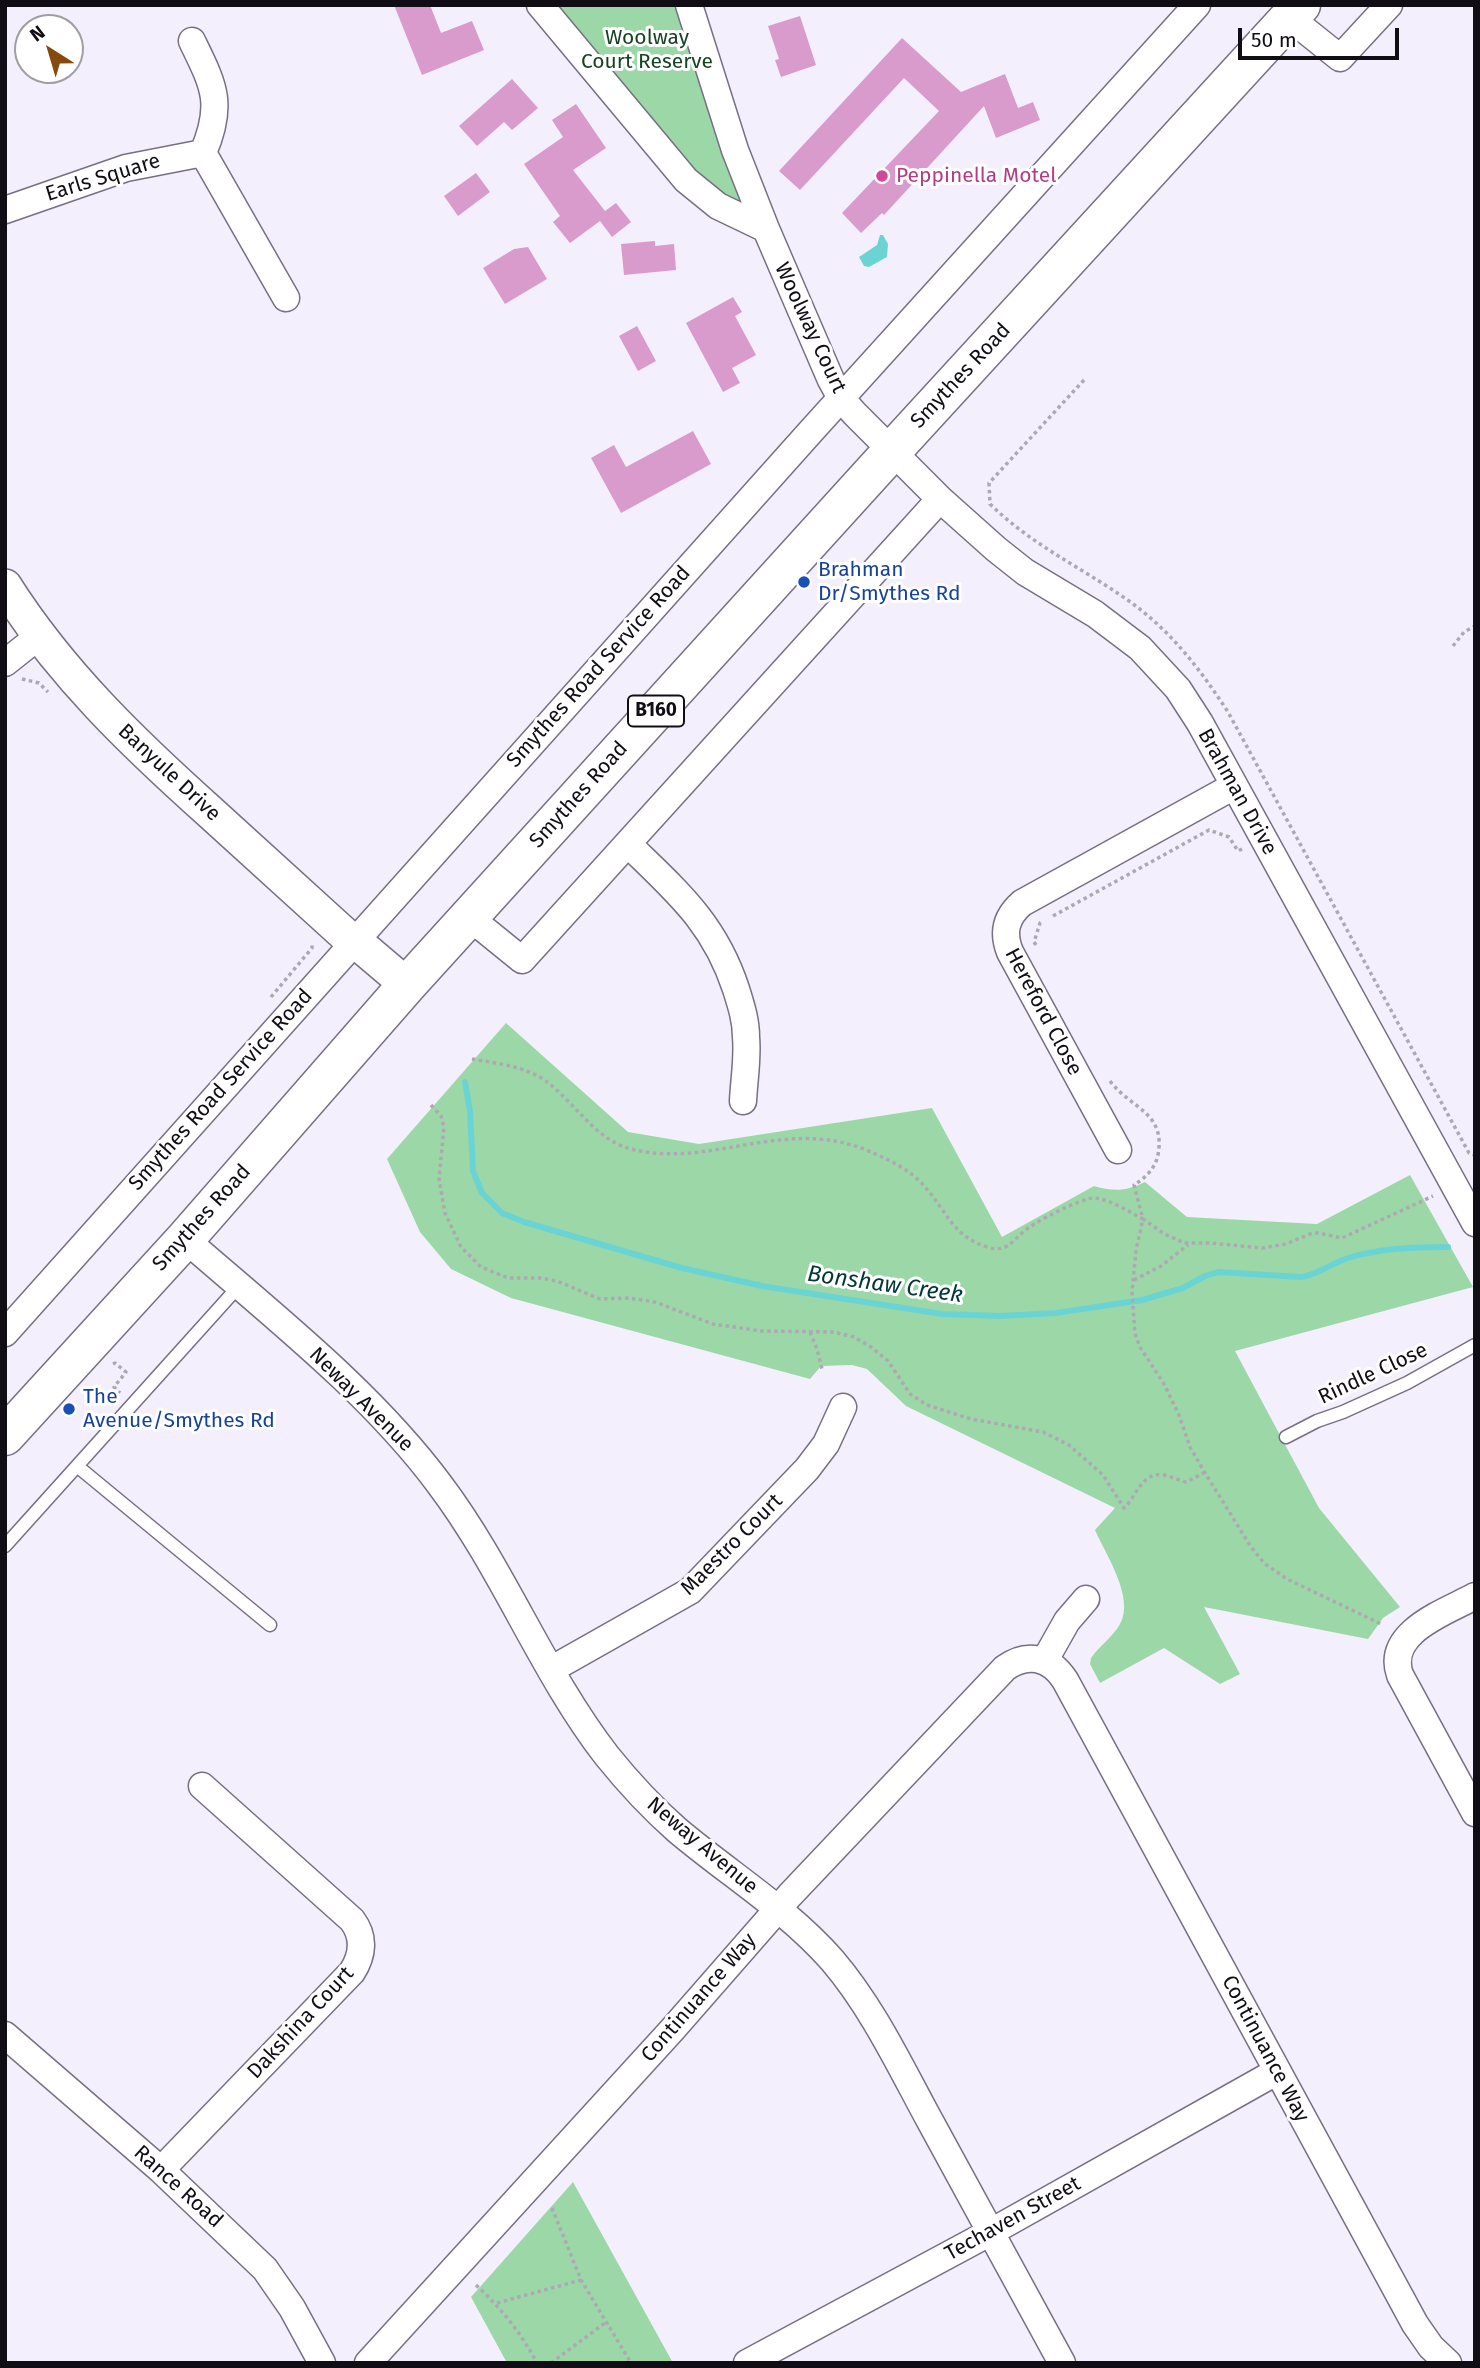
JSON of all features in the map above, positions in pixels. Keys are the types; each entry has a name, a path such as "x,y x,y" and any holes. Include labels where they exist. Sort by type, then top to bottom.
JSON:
{"main road":[{"name":"Smythes Road","path":"9,1423 185,1239 407,985 1295,12"}],"street":[{"path":"540,5 686,180 719,206 766,229"},
{"name":"Woolway Court","path":"690,5 730,135 766,229 831,380 841,398 892,451"},
{"path":"1295,12 1340,58 1388,5"},
{"name":"Smythes Road Service Road","path":"5,1333 1185,9"},
{"path":"192,41 210,76 215,102 212,131 202,153 286,298"},
{"name":"Earls Square","path":"5,210 126,169 202,153"},
{"name":"Brahman Drive","path":"892,451 940,499 1009,560 1095,614 1140,648 1178,689 1200,723 1467,1202"},
{"path":"469,917 523,960 940,499"},
{"name":"Banyule Drive","path":"5,586 39,636 84,691 130,739 353,941 407,985"},
{"path":"5,663 39,636"},
{"name":"Hereford Close","path":"1118,1150 1010,952 1005,938 1007,922 1022,902 1234,786"},
{"path":"628,844 694,909 714,937 727,963 745,1024 743,1101"},
{"name":"Neway Avenue","path":"185,1239 367,1401 416,1454 460,1512 582,1721 608,1758 651,1805 692,1842 778,1908 831,1960 868,2008 1062,2363"},
{"name":"Maestro Court","path":"552,1669 690,1591 807,1469 830,1437 843,1407"},
{"path":"1475,1596 1410,1633 1400,1648 1397,1659 1400,1675 1475,1813"},
{"path":"1045,1660 1067,1621 1086,1599"},
{"name":"Continuance Way","path":"368,2363 672,2030 778,1908 1005,1668 1025,1659 1045,1660 1056,1668 1065,1680 1415,2324 1431,2347 1448,2363"},
{"name":"Dakshina Court","path":"161,2170 352,1972 361,1950 359,1930 352,1920 202,1786"},
{"name":"Rance Road","path":"5,2035 161,2170 265,2269 292,2308 322,2363"},
{"name":"Techaven Street","path":"747,2363 991,2232 1276,2072"}],"lane":[{"path":"5,1546 239,1286"},
{"name":"Rindle Close","path":"1286,1437 1407,1382 1475,1345"},
{"path":"77,1466 270,1625"}],"path":[{"path":"989,483 1084,380"},
{"path":"1453,646 1464,632 1475,626"},
{"path":"1260,772 1429,1083 1469,1153 1475,1155"},
{"path":"1040,954 1034,942 1040,923 1209,830 1229,836 1238,852 1288,822"},
{"path":"472,1059 506,1065 539,1077 607,1137 633,1150 677,1153 807,1137 869,1151 918,1179 955,1229 974,1242 991,1249 1006,1248 1024,1231 1086,1199 1103,1200 1143,1219 1173,1239 1189,1244 1210,1243 1262,1248 1286,1244 1310,1234 1342,1238 1467,1202"},
{"path":"1109,1080 1116,1089 1148,1114 1159,1135 1156,1161 1145,1178 1134,1185 1143,1219 1136,1250 1132,1310 1137,1341 1164,1384 1190,1447 1251,1547 1265,1564 1287,1579 1381,1623"},
{"path":"431,1105 441,1116 444,1127 439,1179 445,1213 461,1247 481,1267 508,1278 557,1281 600,1299 629,1298 655,1302 713,1324 761,1331 834,1332 862,1341 894,1368 912,1396 927,1405 971,1419 1043,1432 1060,1439 1096,1467 1124,1508 1149,1477 1161,1475 1186,1482 1205,1472"},
{"path":"1134,1280 1161,1266 1189,1244"},
{"path":"810,1332 822,1369"},
{"path":"552,2208 581,2280 631,2363"},
{"path":"497,2304 581,2280"},
{"path":"476,2285 497,2304 514,2325 537,2363"},
{"path":"551,2363 605,2323"}],"green space":[{"name":"Woolway Court Reserve","path":"551,5 680,5 746,208 699,182"},
{"path":"506,1023 628,1132 699,1144 932,1108 1002,1237 1094,1186 1120,1190 1145,1182 1187,1217 1317,1224 1410,1175 1473,1287 1235,1351 1319,1508 1400,1607 1383,1618 1368,1639 1204,1607 1240,1674 1220,1684 1164,1648 1100,1683 1090,1664 1091,1658 1120,1624 1124,1614 1124,1602 1122,1589 1095,1530 1115,1508 906,1406 867,1369 852,1365 821,1366 810,1379 511,1298 451,1269 420,1232 387,1159"},
{"path":"573,2182 673,2363 507,2363 471,2297"}],"water":[{"path":"880,235 883,235 888,244 887,257 869,267 864,266 859,257 877,245"}],"building":[{"path":"394,5 430,5 441,33 472,21 484,50 422,75"},
{"path":"800,16 816,65 781,77 775,60 779,59 768,26"},
{"path":"902,38 961,92 1005,74 1018,108 1033,102 1040,120 996,138 984,106 884,215 882,213 861,233 842,213 939,111 904,78 800,190 779,171"},
{"path":"512,79 538,108 512,130 504,122 477,146 459,126"},
{"path":"576,104 606,148 573,170 605,211 616,203 631,222 612,237 600,221 570,243 553,222 560,216 524,164 563,137 552,120"},
{"path":"476,173 490,192 458,216 444,196"},
{"path":"655,241 655,246 674,244 676,270 624,275 621,244"},
{"path":"528,247 547,279 505,304 483,268 514,249"},
{"path":"733,297 742,312 735,316 756,355 732,368 740,383 723,392 686,323"},
{"path":"637,326 656,361 638,371 619,336"},
{"path":"693,431 711,464 621,513 591,458 614,445 626,467"}],"waterway":[{"name":"Bonshaw Creek","path":"465,1082 470,1111 473,1171 482,1193 502,1213 524,1222 682,1268 762,1286 942,1314 1000,1316 1056,1313 1142,1300 1183,1288 1218,1272 1302,1277 1348,1258 1372,1252 1448,1247"}],"place":[{"name":"Peppinella Motel","path":"882,176"},
{"name":"Brahman Dr/Smythes Rd","path":"804,582"},
{"name":"The Avenue/Smythes Rd","path":"69,1409"}]}
